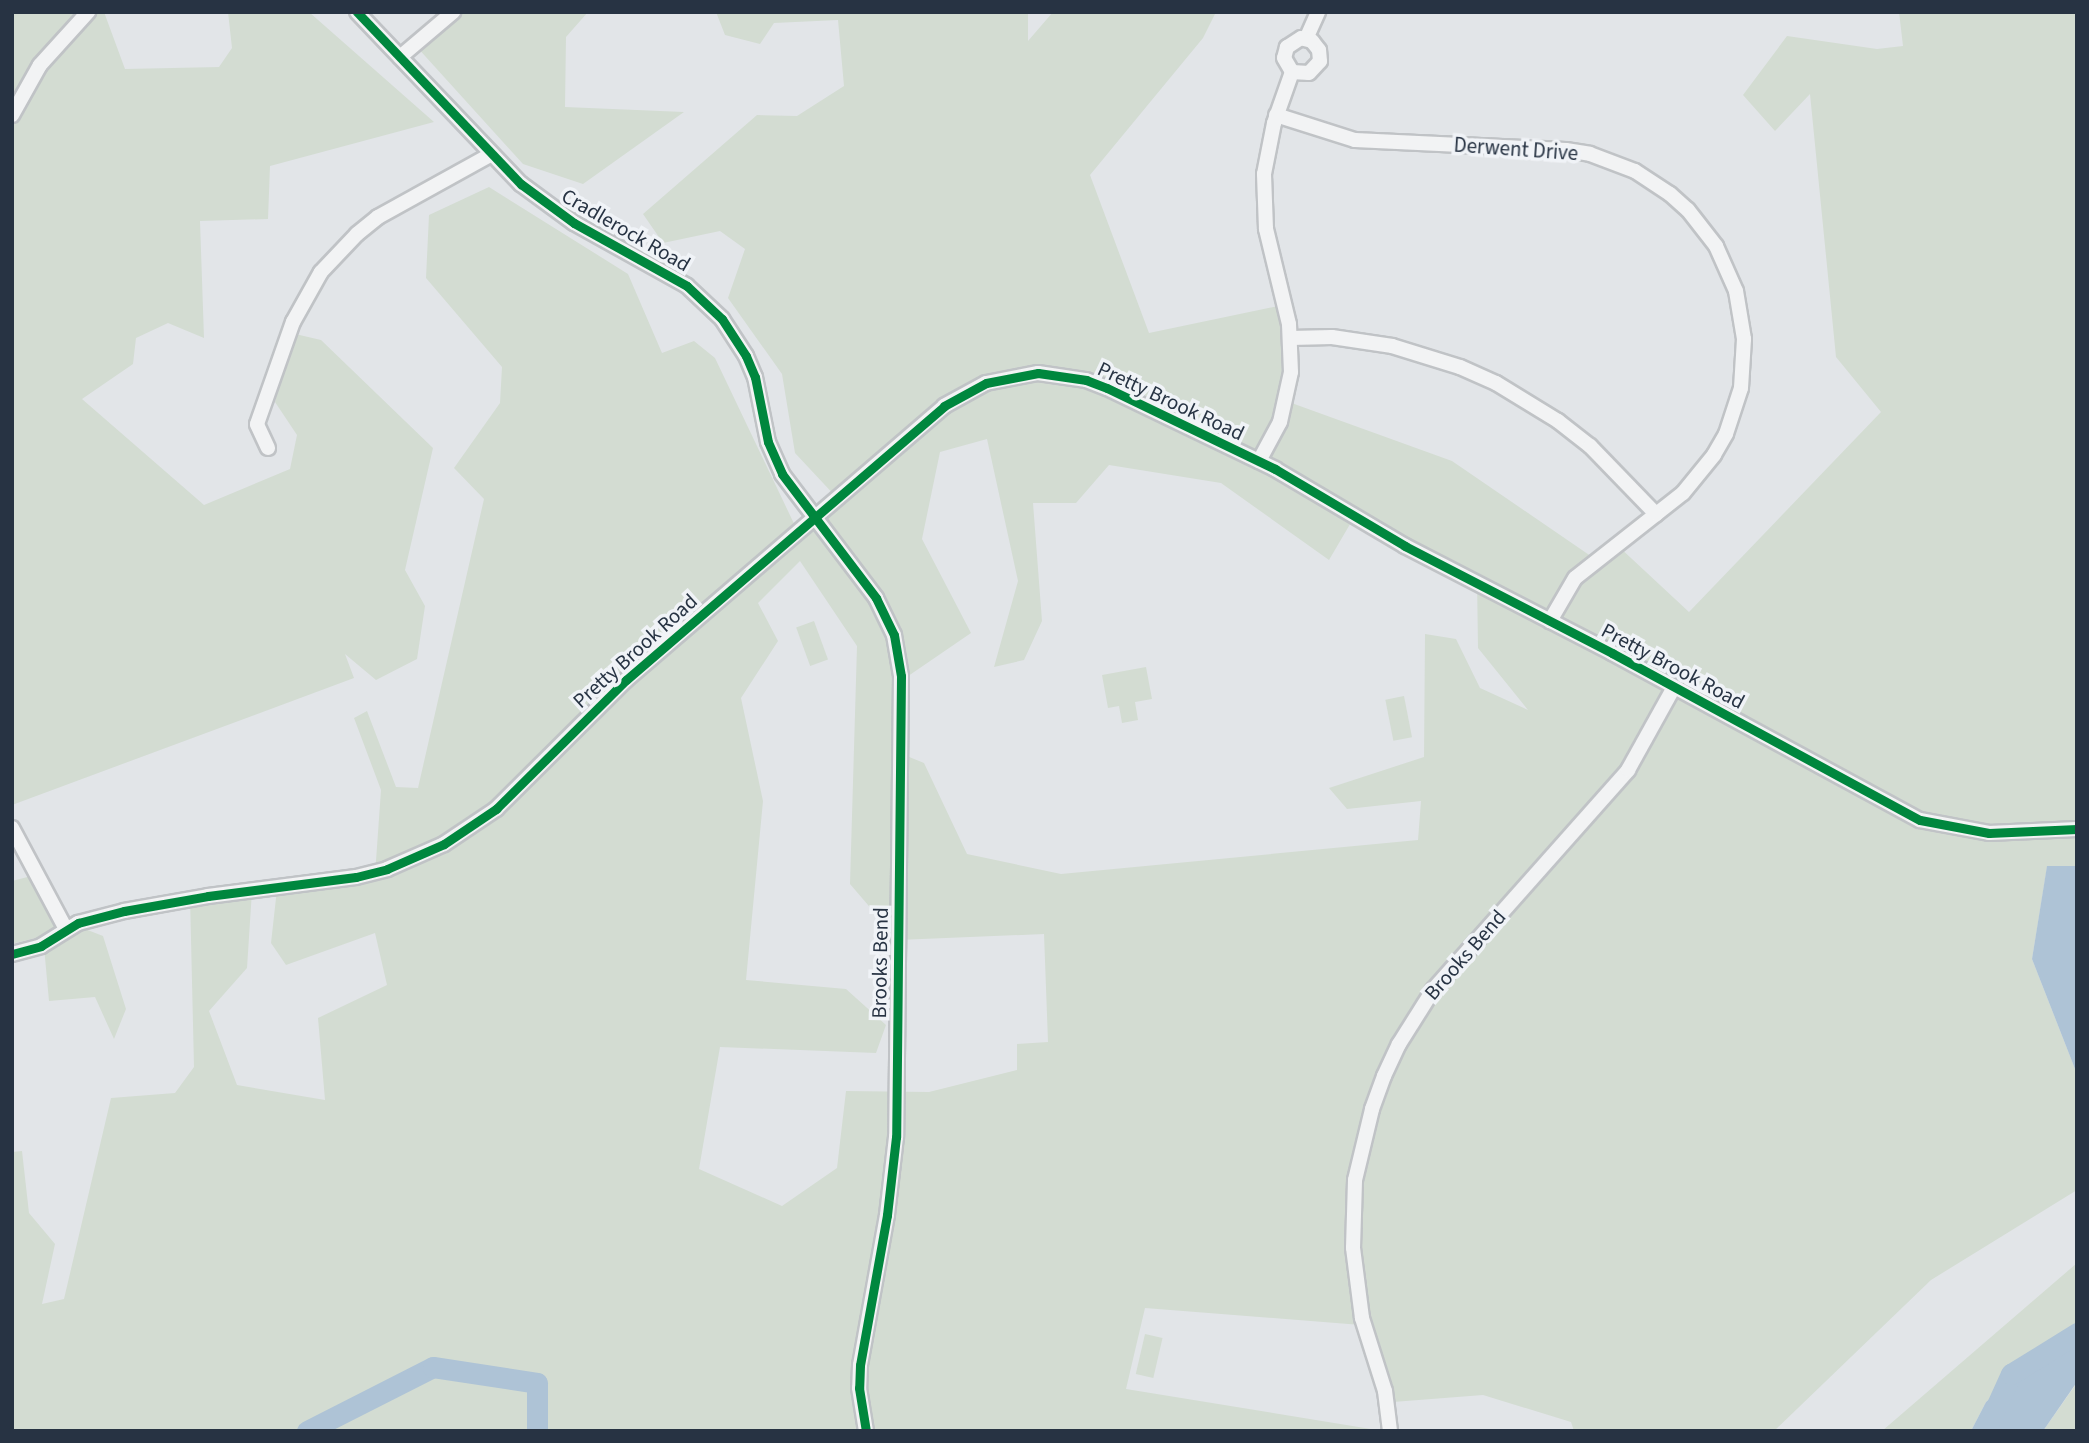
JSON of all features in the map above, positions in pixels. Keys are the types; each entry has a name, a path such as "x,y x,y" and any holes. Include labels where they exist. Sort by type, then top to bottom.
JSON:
{"street":[{"path":"12,115 40,65 88,12"},
{"name":"Cradlerock Road","path":"357,12 490,155 547,204 603,240 678,280 722,319 746,356 755,377 774,459 814,518"},
{"path":"400,57 453,12"},
{"path":"1306,39 1318,12"},
{"path":"1306,39 1316,45 1320,61 1309,73 1292,72 1285,63 1284,52 1290,43 1306,39"},
{"path":"1259,461 1280,422 1288,397 1291,338 1266,229 1264,202 1267,150 1292,72"},
{"name":"Derwent Drive","path":"1276,116 1354,140 1566,150 1590,154 1644,176 1688,210 1716,246 1736,291 1744,339 1744,363 1735,411 1714,456 1683,493 1575,578 1550,621"},
{"path":"268,447 257,424 293,321 321,272 377,217 490,155"},
{"path":"1291,338 1332,337 1392,346 1460,367 1496,383 1558,421 1590,446 1656,514"},
{"name":"Pretty Brook Road","path":"12,954 41,946 66,929 165,902 356,877 396,865 444,844 496,809 609,695 954,400 986,383 1038,373 1075,378 1107,388 1259,461 1405,546 1920,820 1989,833 2077,829"},
{"name":"Brooks Bend","path":"814,518 886,616 894,635 901,676 896,1137 887,1215 860,1365 860,1398 866,1431"},
{"name":"Brooks Bend","path":"1390,1431 1385,1391 1362,1318 1353,1248 1355,1180 1372,1109 1384,1076 1399,1044 1433,990 1628,771 1674,687"},
{"path":"12,828 66,929"}],"shaded area":[{"path":"12,12 104,12 125,69 219,67 232,48 228,12 309,12 434,122 270,166 268,219 200,221 204,338 168,323 136,338 133,364 82,399 204,505 290,469 297,435 275,402 291,333 321,340 433,448 405,570 425,606 417,659 376,680 345,654 354,678 12,805"},
{"path":"457,12 588,12 566,37 565,107 684,112 583,184 523,164 416,46"},
{"path":"716,12 1028,12 1028,41 1053,12 1216,12 1203,38 1090,175 1149,333 1283,305 1286,401 1452,461 1598,561 1617,545 1689,612 1881,412 1836,357 1810,94 1775,131 1743,95 1787,36 1877,49 1903,46 1899,12 2077,12 2077,866 2047,867 2032,959 2077,1074 2077,1190 1931,1280 1774,1431 1574,1431 1571,1422 1483,1395 1380,1403 1361,1325 1145,1308 1126,1389 1383,1431 12,1431 12,1152 22,1151 29,1213 55,1244 42,1304 64,1299 111,1098 175,1093 194,1067 190,896 252,891 247,968 209,1011 237,1085 325,1100 318,1018 387,985 375,933 286,965 271,943 277,889 375,875 381,790 354,718 367,711 396,787 418,788 484,499 454,468 500,403 502,367 426,278 429,215 489,187 628,274 662,353 694,341 715,358 798,532 838,499 795,453 782,374 728,298 745,249 720,231 663,243 643,214 757,115 797,116 844,86 838,20 774,23 760,44 725,35","holes":["987,439 1018,581 994,667 1024,660 1042,621 1033,503 1076,503 1109,465 1221,483 1329,560 1356,514 1477,579 1478,648 1528,710 1480,688 1456,639 1425,634 1424,757 1329,788 1347,809 1421,801 1418,840 1061,874 967,854 924,763 897,752 898,683 971,633 922,539 940,452","800,561 857,646 850,884 898,940 1044,934 1048,1042 1017,1044 1017,1070 929,1092 846,1091 837,1168 782,1206 699,1169 720,1047 876,1053 886,1025 846,989 746,980 763,801 741,698 778,641 758,603"]},
{"path":"814,621 828,660 810,666 796,627"},
{"path":"1146,667 1152,699 1135,702 1138,720 1122,723 1119,706 1108,708 1102,675"},
{"path":"1404,696 1412,737 1393,741 1385,700"},
{"path":"39,874 67,922 103,936 126,1009 114,1039 95,997 49,1001 43,936 12,944 12,881"},
{"path":"2077,1263 2077,1325 1986,1402 1971,1431 1882,1431"},
{"path":"1145,1334 1163,1338 1153,1378 1136,1374"},
{"path":"2077,1382 2077,1431 2043,1431 2074,1387"}],"water":[{"path":"2047,866 2077,866 2077,1074 2032,959"},
{"path":"2077,1325 2077,1382 2043,1431 1971,1431 1986,1402"}],"waterway":[{"path":"1985,1431 2011,1374 2077,1333"},
{"path":"307,1431 433,1367 537,1383 537,1431"}],"cycle path":[{"path":"357,12 521,184 574,223 687,286 722,319 746,356 755,377 768,442 782,474 876,598 894,635 901,676 896,1137 887,1215 860,1365 859,1388 866,1431"},
{"path":"12,954 41,946 78,923 124,911 208,896 356,877 387,869 444,844 496,809 626,680 944,406 986,383 1038,373 1086,380 1107,388 1275,469 1405,546 1612,653 1920,820 1989,833 2077,829"}]}
